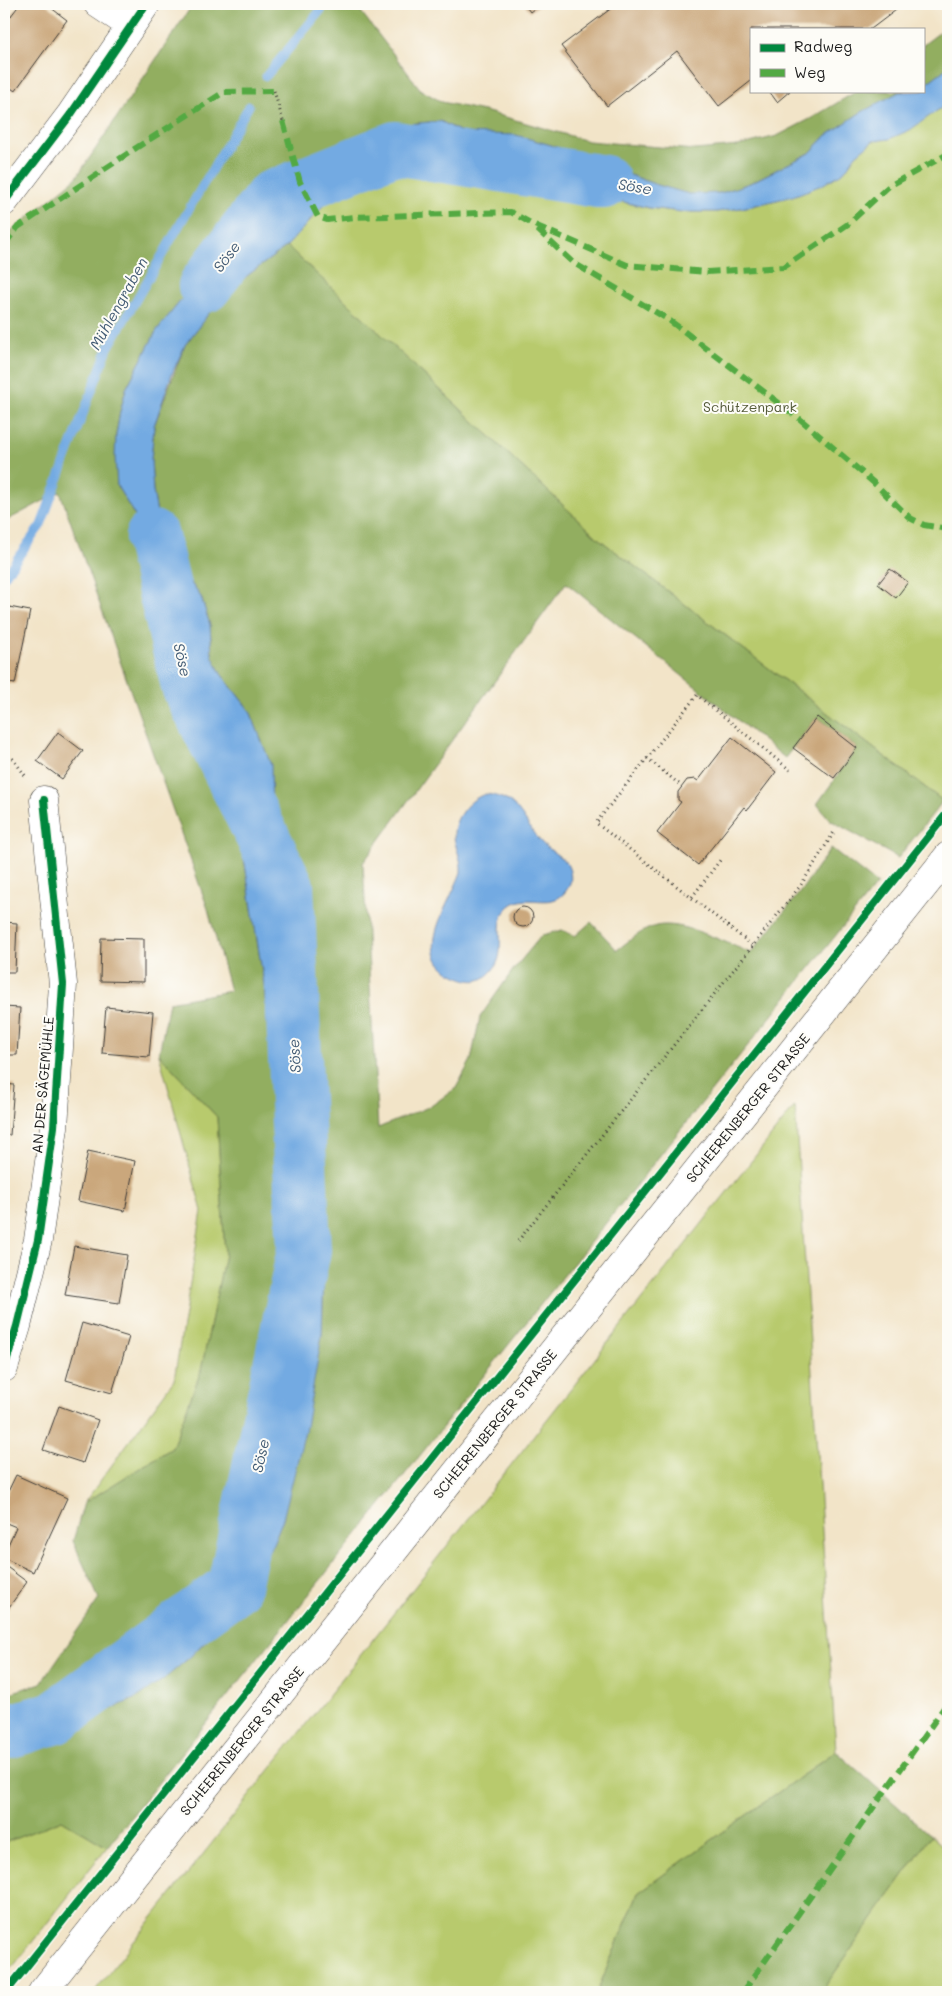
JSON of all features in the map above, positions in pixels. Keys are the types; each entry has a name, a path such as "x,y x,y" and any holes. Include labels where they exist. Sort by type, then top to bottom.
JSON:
{"main road":[{"path":"4,202 71,114 139,15 98,4"},
{"name":"AN DER SÄGEMÜHLE","path":"4,1368 17,1326 38,1240 54,1127 63,984 44,800"},
{"name":"SCHEERENBERGER STRASSE","path":"42,1992 948,856"}],"path":[{"path":"274,91 283,121"},
{"path":"752,945 596,822 697,695 790,770"},
{"path":"647,758 679,784"},
{"path":"518,1241 801,885 834,832"},
{"path":"692,897 722,858"}],"green space":[{"path":"193,4 355,4 421,90 442,102 488,112 588,141 695,150 738,146 777,136 855,92 902,92 860,113 826,136 810,153 750,183 721,193 689,195 654,184 551,145 516,136 463,133 440,121 409,124 331,162 315,164 309,182 267,216 233,236 157,330 126,389 120,412 116,435 117,486 138,521 149,576 160,598 176,616 184,632 189,651 187,694 208,724 242,845 264,984 275,1121 279,1207 291,1304 291,1379 286,1422 271,1477 248,1542 221,1584 191,1620 156,1650 118,1675 77,1692 4,1716 4,1695 41,1683 99,1599 73,1541 84,1503 172,1448 201,1371 225,1254 217,1117 159,1054 169,1002 230,991 208,909 60,492 4,522 4,237 76,178"},
{"path":"948,26 948,67 924,85 924,44"},
{"name":"Schützenpark","path":"948,103 948,795 943,801 599,539 287,246 331,197 360,181 461,154 486,156 511,163 606,198 649,208 682,212 716,212 752,206 793,196 844,172 856,155 873,141 889,139"},
{"path":"287,246 599,539 943,801 898,858 830,820 817,804 857,748 817,717 785,758 566,583 363,863 378,1128 431,1106 456,1088 471,1060 480,1017 513,970 542,935 562,930 575,936 591,922 617,950 645,930 656,926 679,926 751,953 800,892 831,848 877,884 107,1847 62,1820 4,1843 4,1746 48,1734 138,1697 190,1657 210,1636 251,1583 322,1335 324,1270 301,1198 289,1067 280,884 273,859 258,732 250,711 221,674 212,655 210,625 201,597 168,551 160,529 153,491 151,460 154,426 185,345 224,293"},
{"path":"159,1054 217,1117 225,1254 201,1371 172,1448 84,1503 174,1380 202,1211"},
{"path":"795,1106 836,1751 638,1893 597,1992 94,1992"},
{"path":"836,1751 931,1836 821,1992 597,1992 638,1893"},
{"path":"62,1820 107,1847 4,1978 4,1843"},
{"path":"931,1836 948,1850 948,1992 821,1992"}],"water":[{"path":"948,67 948,103 910,130 889,139 873,141 856,155 844,172 822,185 793,196 717,212 682,212 649,208 606,198 511,163 486,156 461,154 360,181 331,197 287,246 224,293 185,345 172,374 154,426 151,460 153,491 160,529 168,551 201,597 210,625 212,655 221,674 250,711 271,765 273,859 280,884 289,1067 301,1198 324,1270 322,1335 306,1427 283,1519 272,1546 251,1583 235,1604 210,1636 190,1657 164,1679 138,1697 48,1734 4,1746 4,1716 77,1692 118,1675 156,1650 191,1620 221,1584 248,1542 271,1477 286,1422 291,1379 291,1304 279,1207 275,1121 264,984 242,845 208,725 187,694 189,651 184,632 176,616 160,598 149,576 138,521 117,486 115,457 120,412 126,389 157,330 233,236 267,216 309,182 309,168 315,164 331,162 409,124 440,121 463,133 516,135 551,145 654,184 689,194 721,193 750,183 810,153 826,136 860,113 899,92 924,92 924,85"},
{"path":"486,794 503,798 513,805 541,842 567,864 571,878 569,886 563,895 555,899 547,901 521,901 513,904 506,910 500,925 500,949 496,966 483,979 471,981 459,977 444,968 436,957 434,944 442,914 461,872 454,839 457,821 469,804"}],"building":[{"path":"20,4 46,4 67,20 15,91 4,83 4,25"},
{"path":"524,4 540,4 530,12"},
{"path":"617,4 904,4 872,28 750,28 750,82 719,106 677,51 607,106 561,46"},
{"path":"770,92 789,92 777,102"},
{"path":"890,569 908,582 896,598 878,584"},
{"path":"4,606 30,611 15,684 4,682"},
{"path":"817,717 857,748 834,778 793,748"},
{"path":"58,732 83,751 62,779 37,761"},
{"path":"732,737 776,772 747,810 744,807 698,865 657,833 681,802 678,800 678,792 687,780 695,779 698,781"},
{"path":"523,907 530,910 533,917 530,924 523,927 516,924 513,917 516,910"},
{"path":"4,922 17,923 15,972 4,972"},
{"path":"101,938 144,939 144,982 100,981"},
{"path":"4,1007 20,1008 17,1055 4,1055"},
{"path":"106,1007 153,1012 149,1057 102,1053"},
{"path":"4,1084 14,1085 10,1135 4,1135"},
{"path":"88,1151 135,1161 125,1211 78,1201"},
{"path":"74,1246 127,1255 119,1303 65,1295"},
{"path":"82,1323 129,1337 112,1393 66,1380"},
{"path":"59,1406 98,1420 83,1463 43,1450"},
{"path":"16,1475 67,1498 33,1572 4,1558 16,1527 4,1522 4,1500"},
{"path":"4,1565 27,1582 4,1614"}],"waterway":[{"name":"Mühlengraben","path":"266,76 326,4"},
{"name":"Mühlengraben","path":"4,577 41,525 108,348 249,106"},
{"name":"Söse","path":"205,286 272,197 395,148 604,182"},
{"name":"Söse","path":"4,1733 54,1718 234,1587 304,1250 287,886 188,686 152,537"}],"marked path":[{"path":"4,245 18,227 224,92 274,91"},
{"path":"283,121 300,182 318,217 327,220 354,217 511,212 532,224 627,265 707,272 784,267 848,224 889,186 948,154"},
{"path":"537,229 572,262 669,320 800,419 874,483 910,518 924,525 948,529"},
{"path":"743,1992 948,1702"}],"cycle path":[{"path":"4,202 71,114 146,4"},
{"path":"4,1368 17,1326 38,1240 54,1127 63,984 44,800"},
{"path":"6,1992 948,812"}]}
